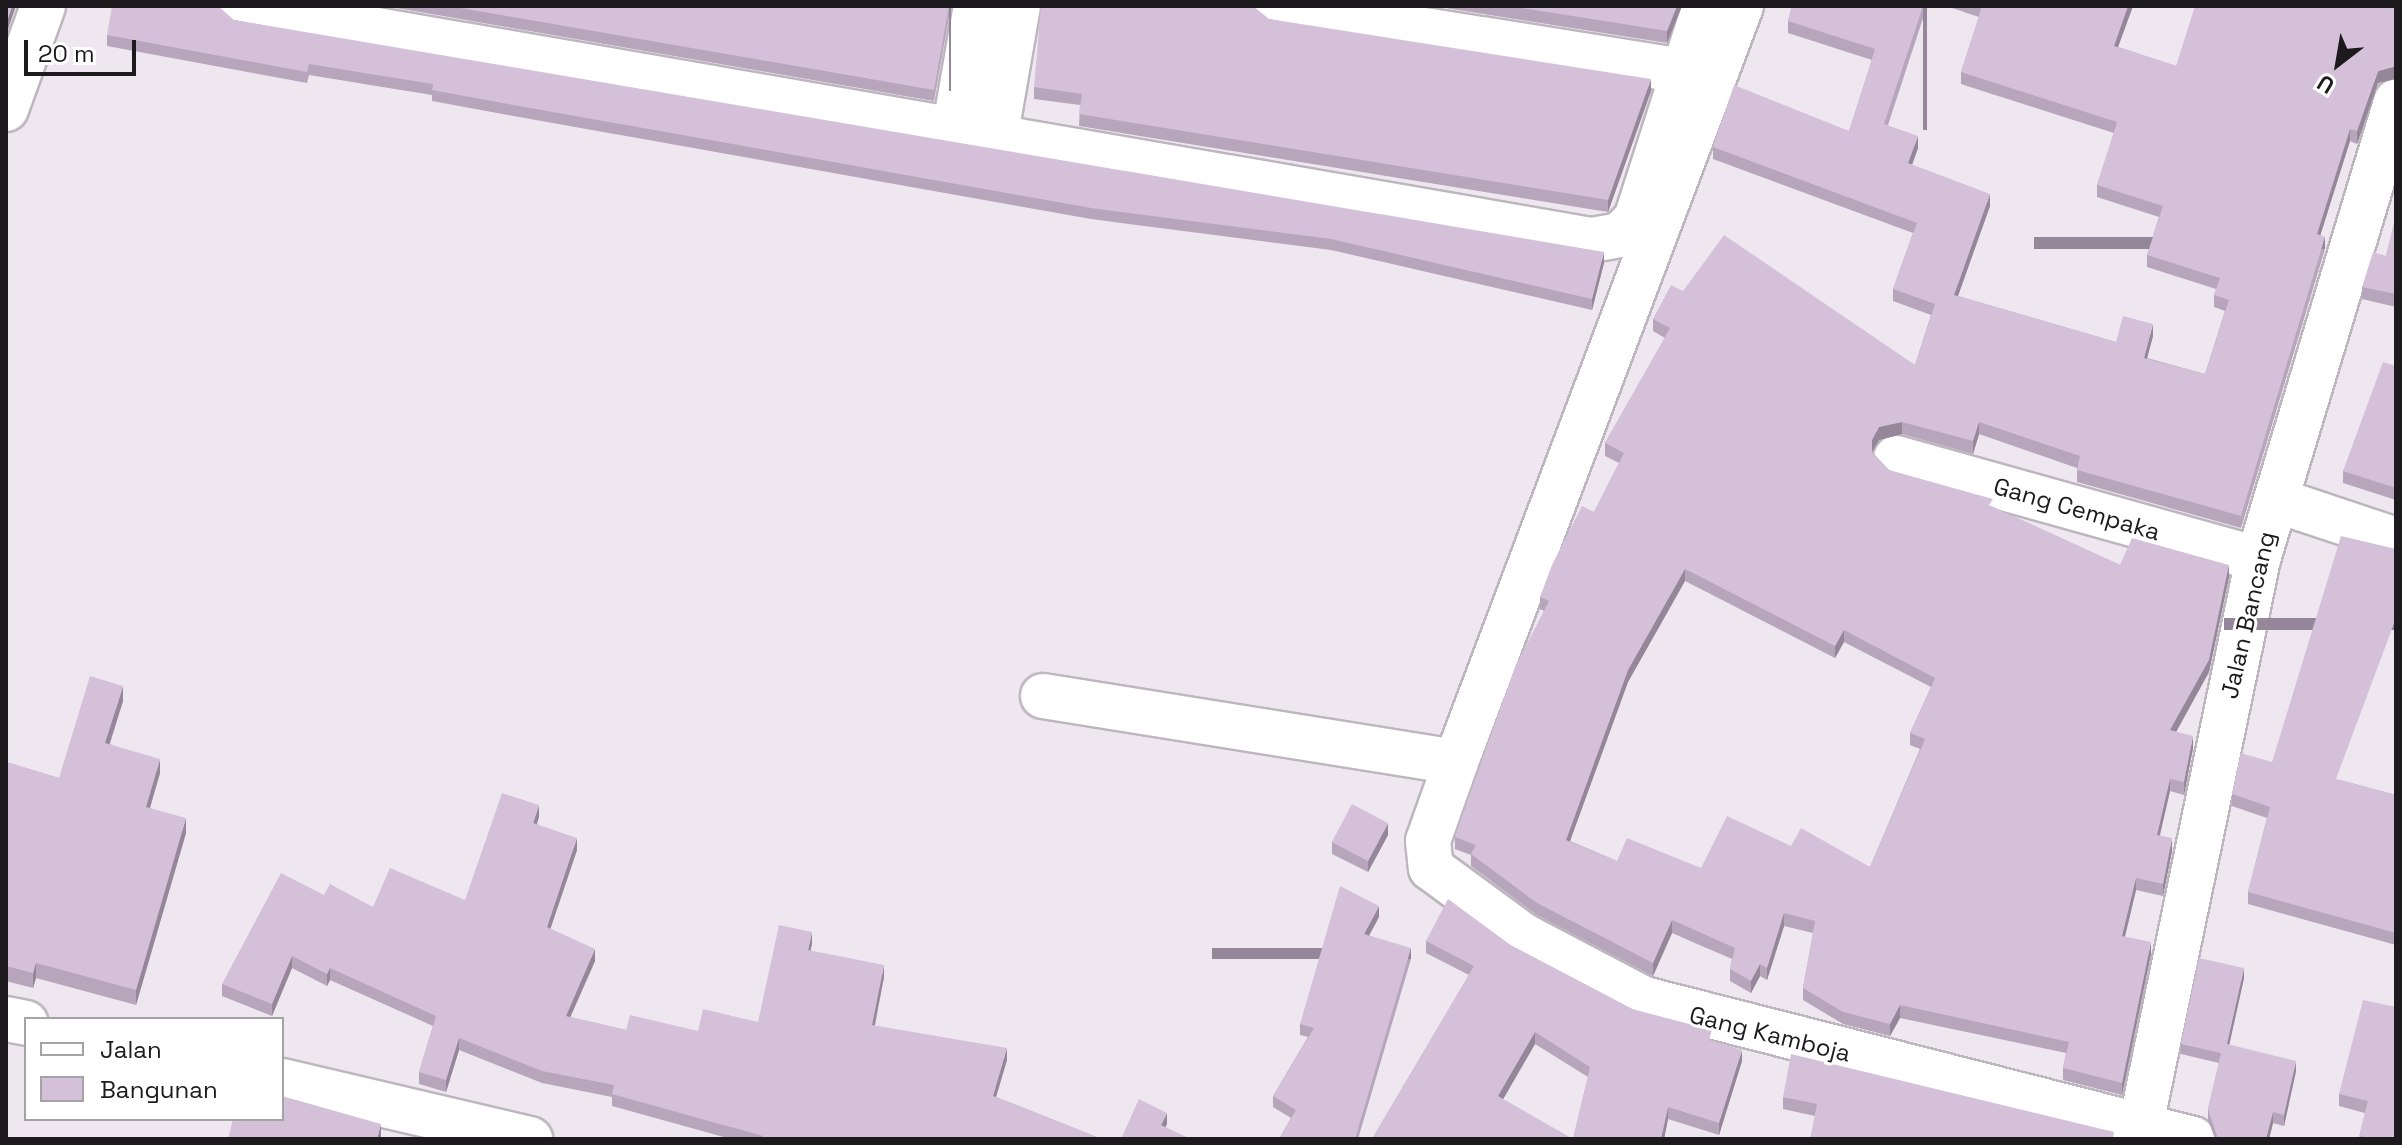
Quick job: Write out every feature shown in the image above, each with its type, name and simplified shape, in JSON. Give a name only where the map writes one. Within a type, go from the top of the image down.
[{"type":"street","points":[[6,109],[43,6]]},
{"type":"street","points":[[238,6],[976,129],[1608,240],[1636,219],[1701,73],[1741,6]]},
{"type":"street","points":[[976,6],[976,129]]},
{"type":"street","points":[[976,129],[1018,6]]},
{"type":"street","points":[[1273,6],[1701,73]]},
{"type":"street","points":[[1043,696],[1456,762],[1701,73],[1705,6]]},
{"type":"street","name":"Jalan Bancang","points":[[2139,1133],[2258,559],[2396,101]]},
{"type":"street","name":"Gang Cempaka","points":[[1896,458],[2258,559]]},
{"type":"street","points":[[2276,500],[2396,540]]},
{"type":"street","name":"Gang Kamboja","points":[[1456,762],[1428,841],[1431,868],[1524,936],[1644,999],[2139,1133],[2193,1139]]},
{"type":"street","points":[[284,1081],[530,1139]]},
{"type":"building","points":[[6,6],[12,6],[6,24]]},
{"type":"building","points":[[112,6],[218,6],[234,20],[1604,252],[1592,299],[1331,239],[1091,208],[432,90],[433,84],[309,64],[307,72],[107,35]]},
{"type":"building","points":[[449,6],[949,6],[934,90]]},
{"type":"building","points":[[1041,6],[1253,6],[1269,19],[1651,79],[1608,200],[1079,114],[1082,94],[1034,87]]},
{"type":"building","points":[[1509,6],[1677,6],[1667,31]]},
{"type":"building","points":[[1792,6],[1923,6],[1884,124],[1918,136],[1908,163],[1990,194],[1954,295],[2116,342],[2123,316],[2153,324],[2144,358],[2205,374],[2229,300],[2214,295],[2220,278],[2147,255],[2163,206],[2097,185],[2117,122],[1961,72],[1982,6],[2128,6],[2114,46],[2176,66],[2195,6],[2396,6],[2396,66],[2378,71],[2357,131],[2350,129],[2317,234],[2325,237],[2241,516],[2077,470],[2080,456],[1979,422],[1973,441],[1902,422],[1879,427],[1872,440],[1872,453],[1889,470],[1993,499],[1989,505],[2120,565],[2132,538],[2229,565],[2209,660],[2170,730],[2193,736],[2184,782],[2170,779],[2157,835],[2172,838],[2163,884],[2136,878],[2122,936],[2151,942],[2122,1083],[2063,1068],[2069,1042],[1900,1005],[1890,1024],[1843,1012],[1803,988],[1815,921],[1784,913],[1767,968],[1760,964],[1751,981],[1730,969],[1735,948],[1672,920],[1653,963],[1537,903],[1471,854],[1476,845],[1455,837],[1515,667],[1549,601],[1540,597],[1552,565],[1582,506],[1594,512],[1624,453],[1605,443],[1670,328],[1653,319],[1671,285],[1683,291],[1724,235],[1915,365],[1935,304],[1893,289],[1917,223],[1713,147],[1734,85],[1849,131],[1875,49],[1788,21]],"holes":[[[1685,569],[1835,646],[1844,630],[1935,678],[1910,733],[1925,739],[1870,867],[1801,828],[1791,846],[1727,816],[1701,868],[1627,838],[1617,861],[1566,840],[1628,670]]]},
{"type":"building","points":[[2396,216],[2396,294],[2362,287],[2373,252],[2386,256]]},
{"type":"building","points":[[2383,362],[2396,366],[2396,488],[2343,471]]},
{"type":"building","points":[[2341,536],[2396,549],[2396,618],[2336,779],[2396,795],[2396,933],[2248,892],[2270,807],[2232,794],[2241,753],[2272,762]]},
{"type":"building","points":[[90,676],[123,686],[105,743],[160,759],[146,807],[186,818],[136,990],[36,963],[33,973],[6,966],[6,762],[59,778]]},
{"type":"building","points":[[502,793],[539,805],[533,823],[577,838],[547,927],[595,949],[566,1016],[626,1030],[630,1015],[698,1031],[703,1009],[758,1022],[779,925],[812,932],[808,950],[884,965],[872,1025],[1007,1048],[993,1096],[1102,1139],[762,1139],[763,1136],[612,1094],[614,1085],[542,1071],[459,1038],[446,1080],[419,1072],[436,1016],[330,968],[327,974],[292,956],[272,1004],[222,984],[281,873],[324,895],[330,884],[373,907],[390,868],[465,900]]},
{"type":"building","points":[[1352,804],[1388,823],[1368,861],[1332,842]]},
{"type":"building","points":[[1340,886],[1379,906],[1364,934],[1411,948],[1355,1139],[1279,1139],[1296,1110],[1273,1096],[1314,1028],[1300,1024]]},
{"type":"building","points":[[1448,899],[1512,946],[1632,1009],[1712,1030],[1709,1040],[1742,1050],[1719,1123],[1668,1107],[1661,1139],[1573,1139],[1372,1139],[1474,966],[1426,941]],"holes":[[[1535,1032],[1590,1067],[1573,1139],[1498,1096]]]},
{"type":"building","points":[[2199,958],[2244,968],[2227,1044],[2296,1061],[2284,1115],[2273,1112],[2266,1139],[2215,1139],[2217,1136],[2208,1109],[2221,1053],[2181,1044]]},
{"type":"building","points":[[2363,1000],[2396,1007],[2396,1139],[2359,1136],[2368,1101],[2339,1094]]},
{"type":"building","points":[[1791,1054],[2114,1132],[2113,1139],[1810,1139],[1817,1104],[1783,1097]]},
{"type":"building","points":[[284,1097],[381,1124],[377,1139],[228,1139],[232,1121],[284,1121]]},
{"type":"building","points":[[1139,1099],[1167,1113],[1161,1125],[1191,1139],[1121,1139]]}]
